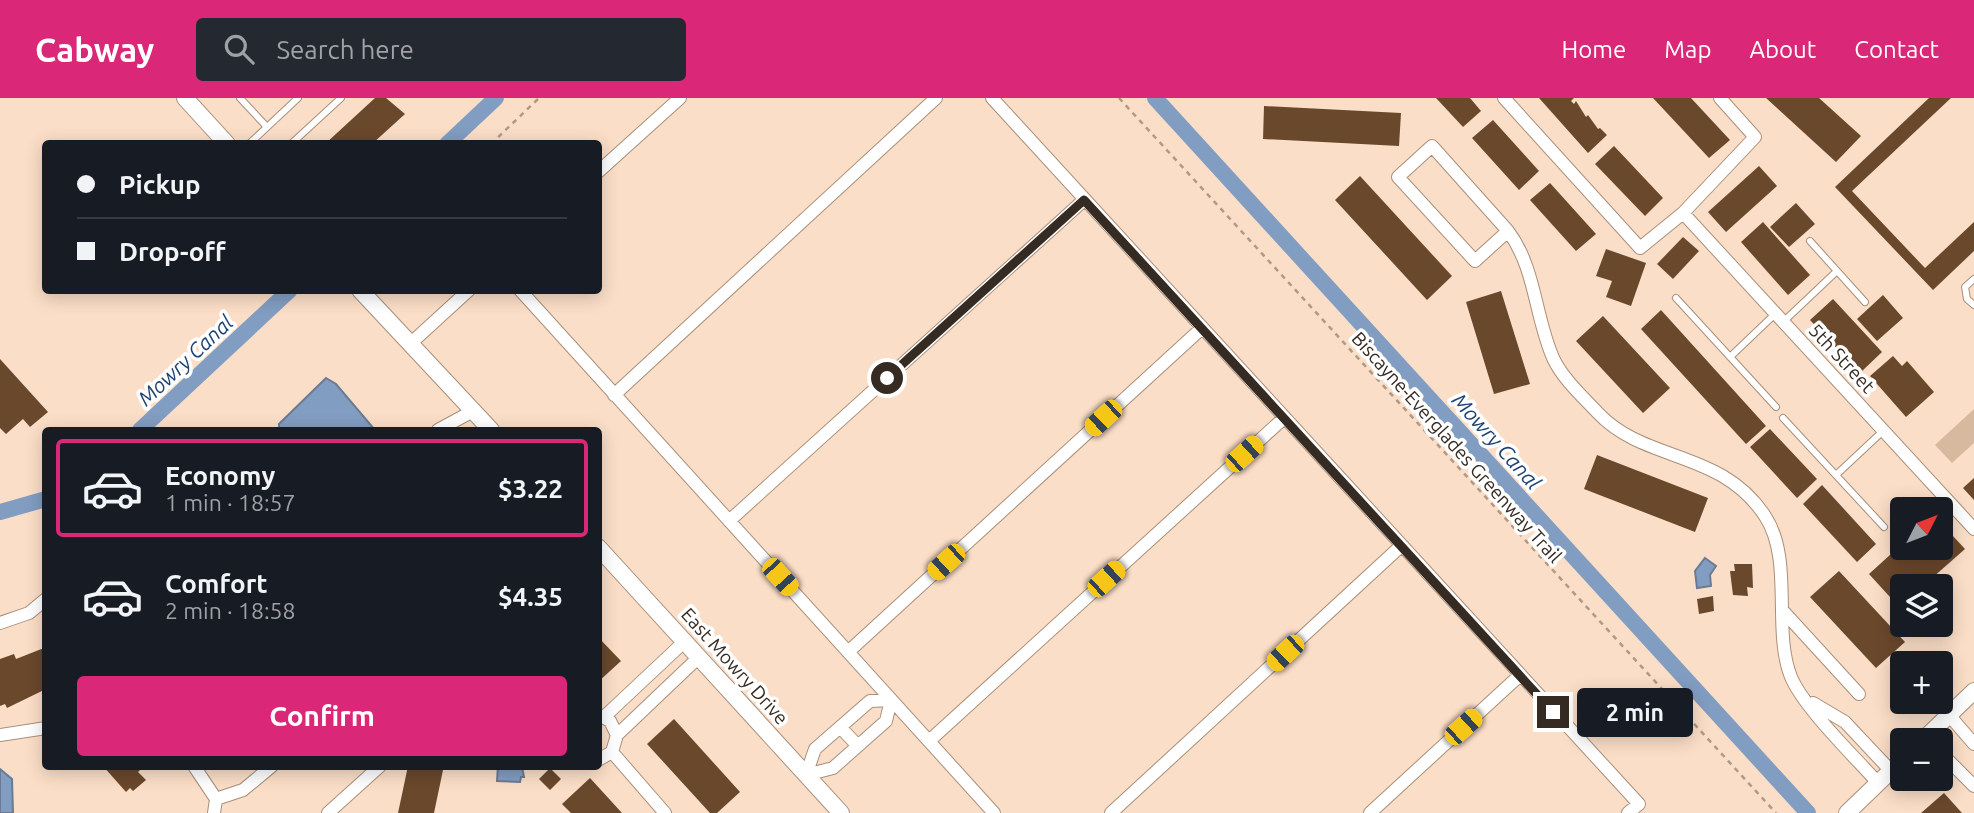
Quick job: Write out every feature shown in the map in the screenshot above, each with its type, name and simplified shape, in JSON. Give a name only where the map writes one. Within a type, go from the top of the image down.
[{"type":"street","points":[[185,98],[223,140]]},
{"type":"street","points":[[602,168],[680,98]]},
{"type":"street","points":[[614,395],[936,98]]},
{"type":"street","points":[[992,98],[1519,676],[1643,808],[1629,813]]},
{"type":"street","points":[[1504,98],[1640,248],[1682,213],[1755,138],[1720,98]]},
{"type":"street","points":[[1508,231],[1475,261],[1398,177],[1432,146],[1508,231],[1525,262],[1555,362],[1600,415],[1625,434],[1730,478],[1766,517],[1775,536],[1790,675],[1878,783]]},
{"type":"street","points":[[729,521],[1084,200]]},
{"type":"street","name":"5th Street","points":[[1682,213],[1974,529]]},
{"type":"street","points":[[364,294],[488,427]]},
{"type":"street","points":[[410,344],[465,294]]},
{"type":"street","points":[[524,294],[994,813]]},
{"type":"street","points":[[848,652],[1202,328]]},
{"type":"street","points":[[444,427],[473,411]]},
{"type":"street","points":[[464,427],[473,411]]},
{"type":"street","points":[[929,741],[1284,418]]},
{"type":"street","points":[[1111,813],[1401,547]]},
{"type":"street","name":"East Mowry Drive","points":[[602,551],[841,813]]},
{"type":"street","points":[[0,623],[29,613],[42,602]]},
{"type":"street","points":[[1784,612],[1859,694]]},
{"type":"street","points":[[602,715],[685,641]]},
{"type":"street","points":[[602,758],[612,752],[617,735],[699,657]]},
{"type":"street","points":[[1370,813],[1519,676]]},
{"type":"street","points":[[1937,728],[1974,691]]},
{"type":"street","points":[[1807,699],[1845,722],[1890,759]]},
{"type":"street","points":[[806,775],[815,749],[870,701],[891,700]]},
{"type":"street","points":[[806,775],[833,768],[858,746],[886,721],[891,700]]},
{"type":"street","points":[[1949,715],[1974,744]]},
{"type":"street","points":[[602,717],[610,721],[617,735]]},
{"type":"street","points":[[840,727],[858,746]]},
{"type":"street","points":[[0,735],[42,729]]},
{"type":"street","points":[[612,752],[665,813]]},
{"type":"street","points":[[1953,765],[1974,786]]},
{"type":"street","points":[[197,770],[216,799],[214,813]]},
{"type":"street","points":[[216,799],[243,790],[267,770]]},
{"type":"street","points":[[328,813],[376,770]]},
{"type":"street","points":[[1847,813],[1890,772]]},
{"type":"lane","points":[[240,98],[267,127]]},
{"type":"lane","points":[[253,140],[298,98]]},
{"type":"lane","points":[[295,140],[341,98]]},
{"type":"lane","points":[[1810,241],[1865,302]]},
{"type":"lane","points":[[1730,357],[1838,271]]},
{"type":"lane","points":[[1974,279],[1965,287],[1967,299],[1974,304]]},
{"type":"lane","points":[[1676,298],[1776,407]]},
{"type":"lane","points":[[1783,418],[1884,527]]},
{"type":"lane","points":[[1836,475],[1883,430]]},
{"type":"path","points":[[495,140],[540,98]]},
{"type":"path","name":"Biscayne-Everglades Greenway Trail","points":[[1119,98],[1776,813]]},
{"type":"shaded area","points":[[1974,409],[1974,443],[1952,463],[1935,445]]},
{"type":"water","points":[[326,378],[336,384],[372,427],[279,427]]},
{"type":"water","points":[[1705,558],[1716,566],[1710,575],[1711,586],[1697,588],[1695,571]]},
{"type":"water","points":[[0,769],[12,779],[13,813],[0,813]]},
{"type":"water","points":[[498,770],[523,770],[524,777],[521,777],[520,782],[497,781]]},
{"type":"building","points":[[375,98],[386,98],[405,114],[376,140],[329,140]]},
{"type":"building","points":[[1436,98],[1470,98],[1481,111],[1463,127]]},
{"type":"building","points":[[1539,98],[1574,98],[1571,101],[1574,104],[1576,101],[1586,117],[1588,115],[1598,129],[1607,135],[1588,153]]},
{"type":"building","points":[[1653,98],[1691,98],[1730,140],[1709,158]]},
{"type":"building","points":[[1766,98],[1819,98],[1861,136],[1836,162]]},
{"type":"building","points":[[1929,98],[1951,98],[1852,191],[1925,268],[1974,222],[1974,251],[1933,290],[1835,187]]},
{"type":"building","points":[[1264,106],[1401,113],[1399,146],[1263,139]]},
{"type":"building","points":[[1493,120],[1539,171],[1519,190],[1472,138]]},
{"type":"building","points":[[1614,146],[1663,198],[1645,216],[1595,164]]},
{"type":"building","points":[[1759,166],[1777,186],[1726,232],[1708,212]]},
{"type":"building","points":[[1360,176],[1452,276],[1427,300],[1335,200]]},
{"type":"building","points":[[1550,183],[1596,234],[1576,251],[1530,200]]},
{"type":"building","points":[[1796,203],[1815,224],[1789,247],[1770,227]]},
{"type":"building","points":[[1763,222],[1810,275],[1788,295],[1741,242]]},
{"type":"building","points":[[1683,237],[1699,251],[1673,279],[1657,264]]},
{"type":"building","points":[[1606,249],[1646,263],[1631,306],[1606,297],[1612,281],[1596,276]]},
{"type":"building","points":[[1501,291],[1530,384],[1494,394],[1466,302]]},
{"type":"building","points":[[1883,295],[1903,318],[1877,341],[1857,319]]},
{"type":"building","points":[[1833,299],[1882,352],[1860,373],[1810,320]]},
{"type":"building","points":[[1661,310],[1766,426],[1746,444],[1641,329]]},
{"type":"building","points":[[1603,316],[1670,388],[1643,413],[1576,341]]},
{"type":"building","points":[[1893,356],[1902,366],[1907,361],[1934,392],[1906,417],[1870,376]]},
{"type":"building","points":[[0,359],[48,412],[30,427],[23,419],[6,434],[0,428]]},
{"type":"building","points":[[1770,429],[1817,479],[1797,498],[1750,447]]},
{"type":"building","points":[[1597,455],[1708,498],[1695,532],[1584,489]]},
{"type":"building","points":[[1974,478],[1974,500],[1963,488]]},
{"type":"building","points":[[1822,485],[1876,544],[1857,562],[1803,504]]},
{"type":"building","points":[[1953,536],[1965,549],[1953,560]]},
{"type":"building","points":[[1890,555],[1890,560],[1953,560],[1937,574],[1890,574],[1890,597],[1869,574]]},
{"type":"building","points":[[1734,564],[1752,564],[1753,588],[1747,587],[1748,596],[1733,595],[1730,571],[1735,571]]},
{"type":"building","points":[[1839,571],[1890,626],[1890,637],[1900,637],[1905,642],[1895,651],[1890,651],[1890,655],[1876,668],[1810,597]]},
{"type":"building","points":[[1713,596],[1714,611],[1699,614],[1697,599]]},
{"type":"building","points":[[602,641],[621,661],[602,678]]},
{"type":"building","points":[[42,649],[42,691],[7,708],[5,704],[0,706],[0,659],[14,654],[16,659]]},
{"type":"building","points":[[674,719],[740,792],[717,813],[710,813],[647,744]]},
{"type":"building","points":[[107,770],[140,770],[138,772],[146,780],[133,791],[130,788],[126,792]]},
{"type":"building","points":[[407,770],[443,770],[434,813],[398,813]]},
{"type":"building","points":[[548,770],[552,770],[561,779],[550,790],[539,779]]},
{"type":"building","points":[[590,778],[622,813],[571,813],[562,804]]},
{"type":"building","points":[[1944,793],[1962,813],[1921,813]]},
{"type":"waterway","name":"Mowry Canal","points":[[451,140],[496,98]]},
{"type":"waterway","name":"Mowry Canal","points":[[1155,98],[1808,813]]},
{"type":"waterway","name":"Mowry Canal","points":[[143,427],[286,294]]},
{"type":"waterway","name":"Mowry Canal","points":[[0,512],[42,500]]},
{"type":"route","points":[[887,378],[1084,200],[1553,712]]}]
